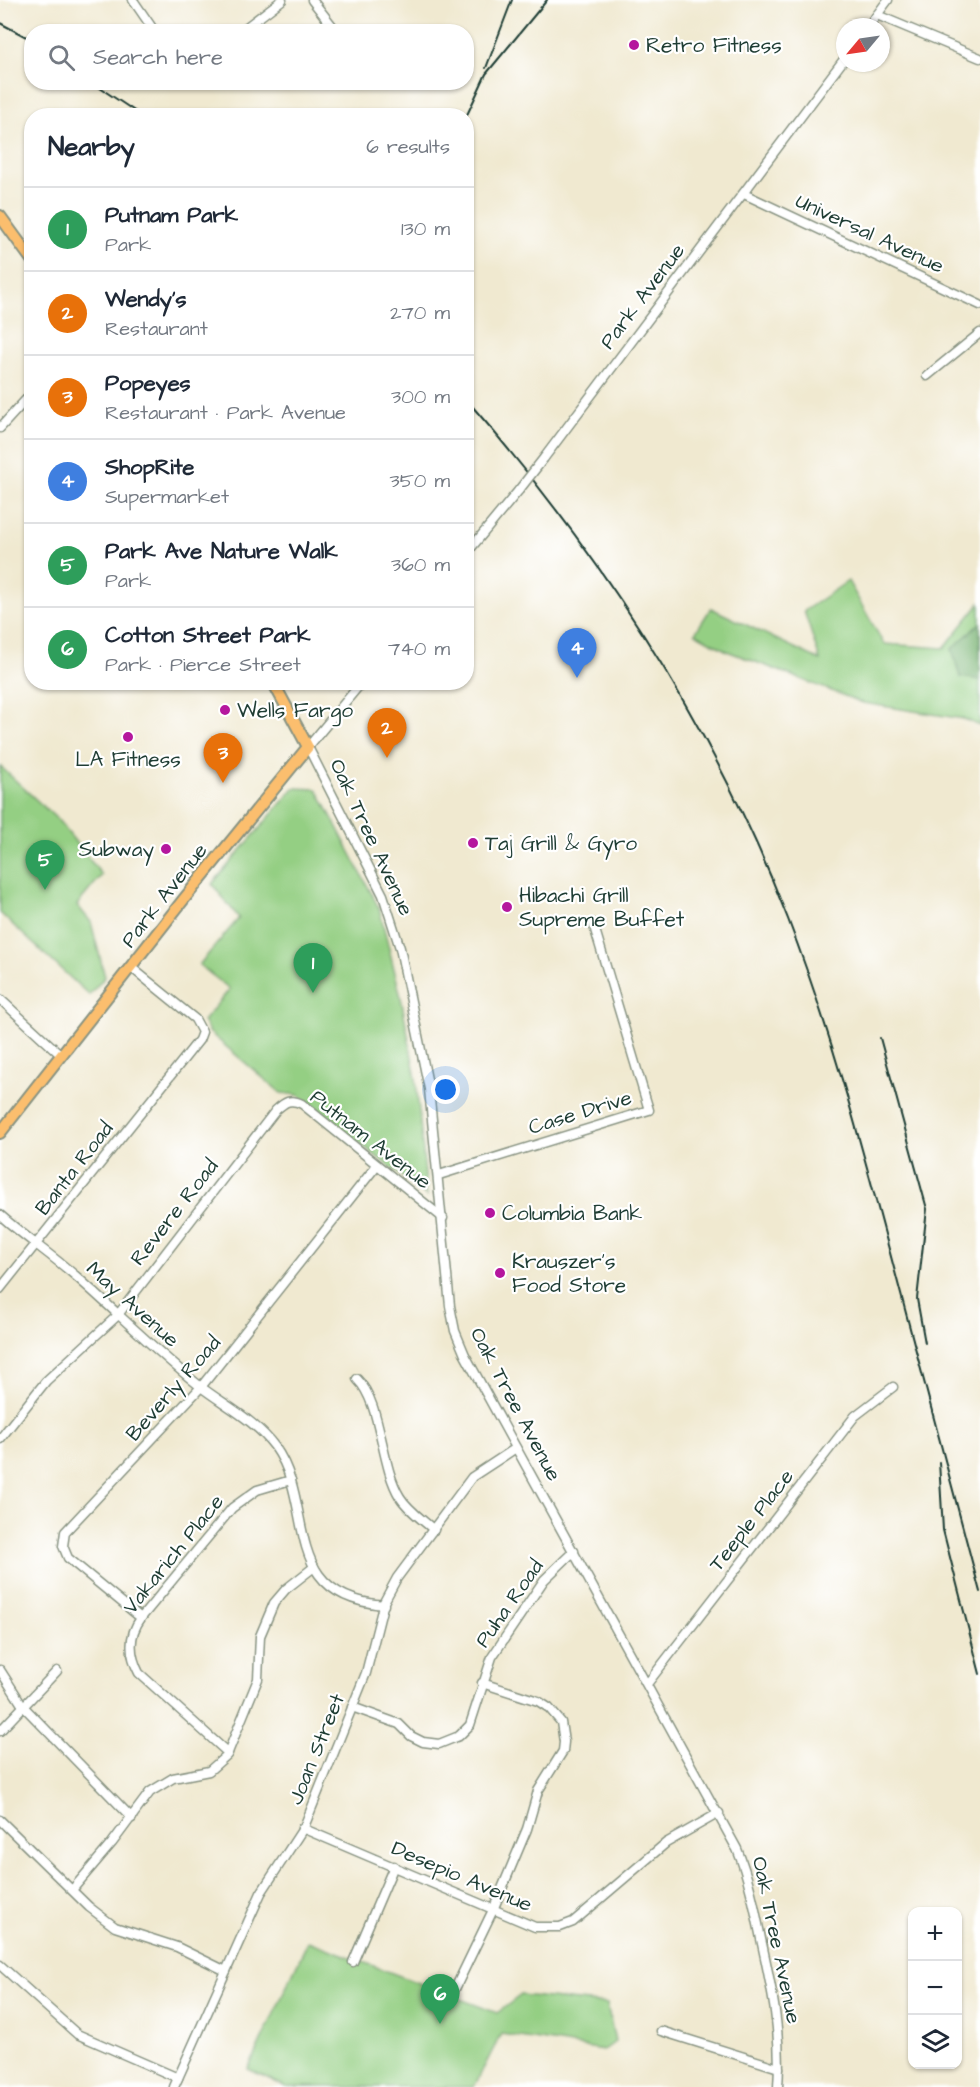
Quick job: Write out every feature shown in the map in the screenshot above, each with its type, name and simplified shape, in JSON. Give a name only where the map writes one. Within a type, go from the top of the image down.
[{"type":"main road","points":[[0,216],[24,249]]},
{"type":"main road","name":"Oak Tree Avenue","points":[[277,690],[308,747]]},
{"type":"main road","name":"Park Avenue","points":[[0,1133],[132,968],[183,899],[308,747]]},
{"type":"street","points":[[133,0],[150,24]]},
{"type":"street","points":[[250,24],[282,0]]},
{"type":"street","points":[[312,0],[331,24]]},
{"type":"street","points":[[875,18],[888,0]]},
{"type":"street","points":[[877,15],[980,58]]},
{"type":"street","name":"Park Avenue","points":[[474,544],[544,458],[836,70]]},
{"type":"street","name":"Universal Avenue","points":[[744,194],[980,305]]},
{"type":"street","points":[[927,376],[980,333]]},
{"type":"street","points":[[0,428],[24,402]]},
{"type":"street","name":"Park Avenue","points":[[308,747],[355,690]]},
{"type":"street","name":"Oak Tree Avenue","points":[[308,747],[375,878],[392,920],[425,1066],[439,1176],[450,1306],[455,1331],[465,1355],[737,1849],[750,1887],[777,2019],[778,2087]]},
{"type":"street","name":"Case Drive","points":[[439,1176],[649,1110],[593,923]]},
{"type":"street","name":"Banta Road","points":[[0,1289],[199,1040],[202,1032],[195,1019],[132,968]]},
{"type":"street","points":[[0,999],[62,1055]]},
{"type":"street","name":"Putnam Avenue","points":[[276,1110],[290,1101],[302,1104],[443,1218]]},
{"type":"street","name":"Revere Road","points":[[0,1439],[46,1381],[117,1316],[276,1110]]},
{"type":"street","name":"Beverly Road","points":[[141,1618],[68,1558],[63,1546],[64,1532],[201,1387],[378,1165]]},
{"type":"street","name":"May Avenue","points":[[0,1215],[79,1279],[117,1316],[201,1387],[267,1437],[281,1456],[291,1480],[303,1544],[314,1567],[326,1581],[349,1596],[384,1605]]},
{"type":"street","points":[[357,1379],[368,1394],[392,1479],[400,1498],[434,1530]]},
{"type":"street","name":"Teeple Place","points":[[647,1683],[855,1416],[893,1388]]},
{"type":"street","name":"Joan Street","points":[[174,2087],[261,1893],[302,1828],[366,1673],[384,1605],[397,1578],[472,1477],[516,1448]]},
{"type":"street","name":"Vakarich Place","points":[[228,1753],[139,1673],[131,1646],[135,1628],[232,1508],[257,1490],[291,1480]]},
{"type":"street","name":"Puha Road","points":[[352,1707],[399,1724],[411,1736],[423,1742],[439,1744],[459,1737],[470,1725],[492,1657],[551,1571],[574,1551]]},
{"type":"street","points":[[72,1890],[158,1785],[172,1778],[209,1771],[228,1753],[258,1679],[263,1626],[280,1594],[314,1567]]},
{"type":"street","points":[[0,1670],[24,1706],[132,1818]]},
{"type":"street","points":[[0,1731],[57,1671]]},
{"type":"street","points":[[451,1997],[493,1910],[527,1829],[538,1791],[563,1751],[564,1742],[561,1722],[549,1708],[538,1701],[482,1683]]},
{"type":"street","name":"Desepio Avenue","points":[[302,1828],[536,1928],[560,1928],[573,1922],[666,1844],[719,1813]]},
{"type":"street","points":[[0,1820],[72,1890],[115,1927],[177,1947],[226,1971]]},
{"type":"street","points":[[352,1962],[394,1866]]},
{"type":"street","points":[[0,1965],[77,2034],[178,2078]]},
{"type":"street","points":[[662,2031],[779,2068]]},
{"type":"green space","points":[[848,581],[884,644],[944,648],[980,603],[980,726],[964,719],[863,703],[727,651],[695,633],[711,608],[820,660],[804,611]]},
{"type":"green space","points":[[980,623],[980,680],[960,677],[952,649]]},
{"type":"green space","points":[[0,766],[58,820],[102,875],[77,905],[91,922],[105,977],[89,995],[0,913]]},
{"type":"green space","points":[[294,788],[317,789],[379,908],[401,997],[416,1079],[427,1196],[298,1095],[281,1093],[209,1032],[203,1021],[230,989],[199,965],[239,918],[212,884]]},
{"type":"green space","points":[[308,1941],[497,2013],[521,1995],[607,2004],[615,2042],[604,2050],[501,2034],[474,2087],[286,2087],[248,2069]]},
{"type":"railway","points":[[486,68],[512,0]]},
{"type":"railway","points":[[470,108],[486,74],[547,0]]},
{"type":"railway","points":[[0,23],[24,36]]},
{"type":"railway","points":[[103,90],[130,108]]},
{"type":"railway","points":[[474,409],[562,518],[650,645],[725,778],[758,848],[803,960],[844,1084],[980,1592]]},
{"type":"railway","points":[[880,1038],[927,1209],[917,1299],[925,1343]]},
{"type":"railway","points":[[939,1462],[943,1530],[980,1674]]},
{"type":"place","name":"Retro Fitness","points":[[634,45]]},
{"type":"place","name":"ShopRite","points":[[577,678]]},
{"type":"place","name":"Wells Fargo","points":[[225,710]]},
{"type":"place","name":"LA Fitness","points":[[128,737]]},
{"type":"place","name":"Wendy's","points":[[387,758]]},
{"type":"place","name":"Popeyes","points":[[223,783]]},
{"type":"place","name":"Taj Grill & Gyro","points":[[473,843]]},
{"type":"place","name":"Subway","points":[[166,849]]},
{"type":"place","name":"Park Ave Nature Walk","points":[[45,890]]},
{"type":"place","name":"Hibachi Grill Supreme Buffet","points":[[507,907]]},
{"type":"place","name":"Putnam Park","points":[[313,993]]},
{"type":"place","name":"Columbia Bank","points":[[490,1213]]},
{"type":"place","name":"Krauszer's Food Store","points":[[500,1273]]},
{"type":"place","name":"Cotton Street Park","points":[[440,2024]]}]
